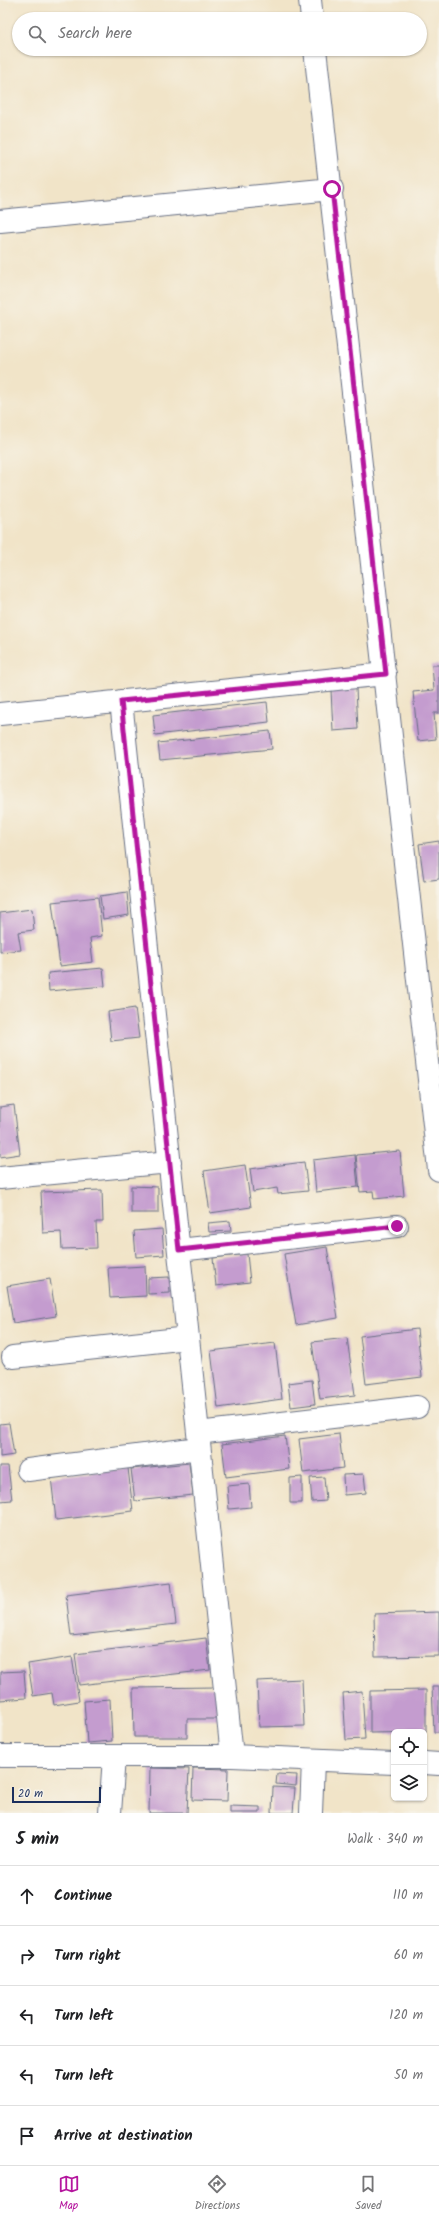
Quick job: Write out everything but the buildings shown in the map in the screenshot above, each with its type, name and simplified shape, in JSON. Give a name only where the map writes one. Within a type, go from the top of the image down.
[{"type":"street","points":[[310,0],[311,12]]},
{"type":"street","points":[[317,56],[386,674],[439,1170]]},
{"type":"street","points":[[0,221],[332,189]]},
{"type":"street","points":[[0,714],[386,674]]},
{"type":"street","points":[[121,701],[232,1756]]},
{"type":"street","points":[[0,1178],[170,1162]]},
{"type":"street","points":[[179,1250],[397,1226]]},
{"type":"street","points":[[12,1357],[188,1338]]},
{"type":"street","points":[[28,1470],[199,1440],[417,1407]]},
{"type":"street","points":[[0,1756],[232,1756],[313,1761],[391,1763]]},
{"type":"street","points":[[110,1813],[114,1757]]},
{"type":"street","points":[[311,1813],[313,1761]]},
{"type":"street","points":[[427,1763],[439,1764]]},
{"type":"route","points":[[332,189],[386,674],[121,701],[179,1250],[397,1226]]}]
